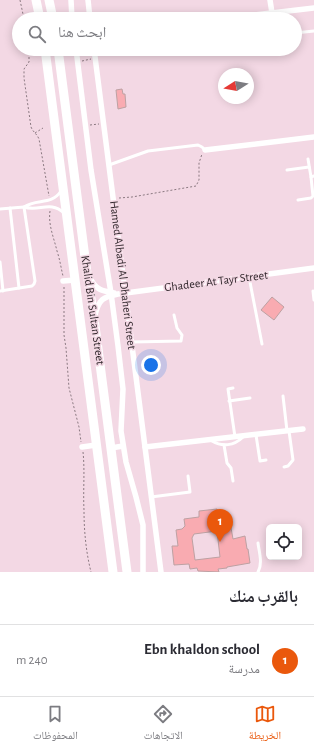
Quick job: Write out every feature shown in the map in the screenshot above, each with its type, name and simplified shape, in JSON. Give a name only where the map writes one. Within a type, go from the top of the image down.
[{"type":"main road","points":[[36,0],[39,12]]},
{"type":"main road","points":[[49,0],[52,12]]},
{"type":"main road","name":"Khalid Bin Sultan Street","points":[[46,56],[113,572]]},
{"type":"main road","name":"Khalid Bin Sultan Street","points":[[59,56],[127,572]]},
{"type":"street","points":[[71,0],[72,12]]},
{"type":"street","points":[[88,0],[89,12]]},
{"type":"street","points":[[270,0],[272,12]]},
{"type":"street","points":[[280,12],[314,8]]},
{"type":"street","points":[[77,56],[91,170],[114,294],[123,390],[121,431],[126,462],[143,525],[143,572]]},
{"type":"street","name":"Hamed Albadi Al Dhaheri Street","points":[[95,56],[161,572]]},
{"type":"street","points":[[205,150],[314,137]]},
{"type":"street","name":"Ghadeer At Tayr Street","points":[[114,294],[314,268]]},
{"type":"street","points":[[87,272],[93,284],[104,292],[114,294]]},
{"type":"street","points":[[63,281],[75,280]]},
{"type":"street","points":[[94,318],[99,303],[102,299],[114,294]]},
{"type":"street","points":[[145,447],[303,429]]},
{"type":"street","points":[[82,447],[96,445]]},
{"type":"street","points":[[111,448],[123,446]]},
{"type":"lane","points":[[302,32],[314,30]]},
{"type":"lane","points":[[109,165],[151,150],[198,145],[205,150]]},
{"type":"lane","points":[[298,200],[311,198],[313,196],[312,176],[308,159]]},
{"type":"lane","points":[[287,170],[309,167]]},
{"type":"lane","points":[[24,207],[28,204],[49,201],[57,196],[62,188]]},
{"type":"lane","points":[[0,209],[24,207],[30,209],[51,206],[58,208],[66,215]]},
{"type":"lane","points":[[0,262],[2,291],[32,286],[34,284],[35,281],[24,207]]},
{"type":"lane","points":[[10,208],[19,288]]},
{"type":"lane","points":[[249,277],[262,344]]},
{"type":"lane","points":[[313,291],[314,300]]},
{"type":"lane","points":[[132,342],[181,341],[182,335],[177,328],[174,315]]},
{"type":"lane","points":[[233,388],[228,388],[235,437]]},
{"type":"lane","points":[[283,396],[293,460],[288,466],[284,467]]},
{"type":"lane","points":[[229,401],[250,398]]},
{"type":"lane","points":[[231,412],[236,412]]},
{"type":"lane","points":[[256,435],[260,461],[266,460]]},
{"type":"lane","points":[[210,440],[224,445],[235,443],[244,436]]},
{"type":"lane","points":[[224,445],[227,463],[231,468],[233,481]]},
{"type":"lane","points":[[151,496],[190,492],[188,476]]},
{"type":"lane","points":[[258,542],[261,563],[258,572]]},
{"type":"path","points":[[20,0],[23,12]]},
{"type":"path","points":[[29,56],[29,62],[24,69],[24,78],[31,127],[32,131],[39,139],[49,201]]},
{"type":"path","points":[[78,61],[95,59]]},
{"type":"path","points":[[35,133],[43,128]]},
{"type":"path","points":[[113,198],[132,197],[196,186],[199,180],[201,156],[205,150]]},
{"type":"path","points":[[51,206],[49,215],[51,230],[60,260],[64,290],[64,335],[69,388],[79,428],[84,461],[84,510],[86,539],[91,572]]},
{"type":"building","points":[[122,89],[123,94],[125,94],[126,107],[118,109],[116,90]]},
{"type":"building","points":[[272,297],[284,307],[274,320],[261,310]]},
{"type":"building","points":[[217,509],[220,524],[230,522],[233,539],[245,536],[250,563],[218,569],[219,572],[198,571],[197,568],[190,569],[189,564],[174,565],[172,546],[178,546],[176,530],[182,529],[185,526],[184,519],[199,517],[199,511]],"holes":[[[217,531],[220,557],[195,560],[192,538],[194,534]]]},
{"type":"place","name":"Ebn khaldon school","points":[[220,542]]}]
